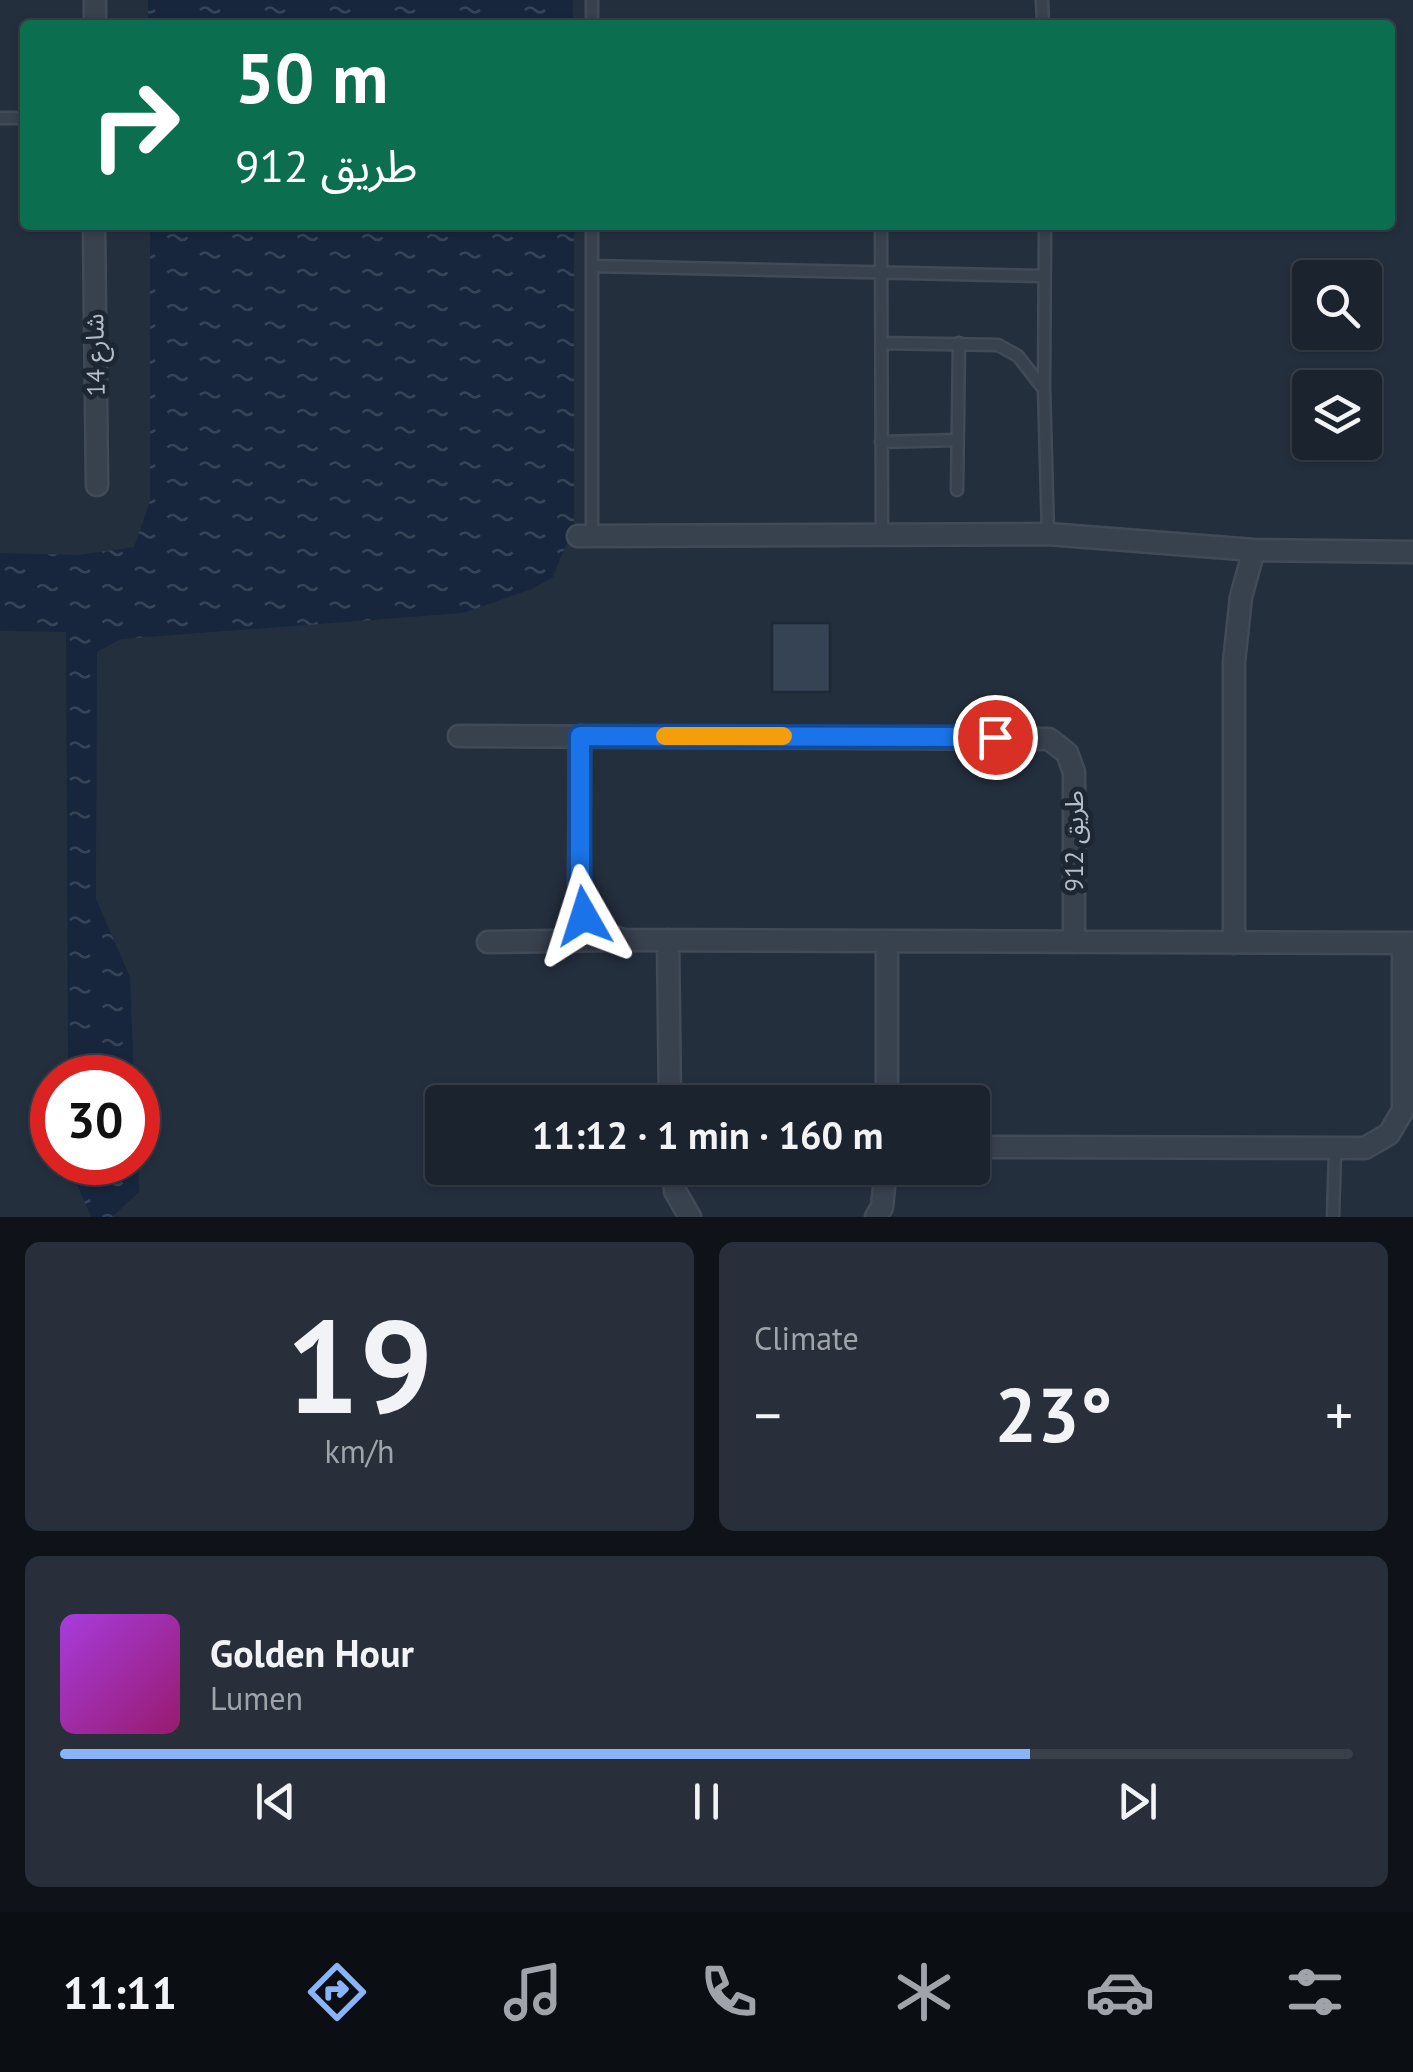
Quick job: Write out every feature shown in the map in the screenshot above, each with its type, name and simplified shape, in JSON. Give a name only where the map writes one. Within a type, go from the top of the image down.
[{"type":"street","name":"شارع 14","points":[[94,230],[96,485]]},
{"type":"street","points":[[585,536],[1048,534],[1254,550],[1413,552]]},
{"type":"street","points":[[1234,942],[1234,662],[1241,597],[1254,550]]},
{"type":"street","name":"طريق 912","points":[[459,736],[1050,739],[1067,753],[1074,772],[1074,942]]},
{"type":"street","points":[[580,736],[580,892],[584,916],[599,932],[623,940]]},
{"type":"street","points":[[668,940],[670,1085]]},
{"type":"street","points":[[886,1085],[888,941]]},
{"type":"street","points":[[488,942],[1408,944],[1403,1110],[1389,1134],[1366,1148],[990,1147]]},
{"type":"street","points":[[674,1185],[690,1217]]},
{"type":"street","points":[[876,1217],[882,1207],[884,1185]]},
{"type":"lane","points":[[585,536],[592,230]]},
{"type":"lane","points":[[881,230],[882,536]]},
{"type":"lane","points":[[1045,230],[1048,534]]},
{"type":"lane","points":[[592,266],[1043,276]]},
{"type":"lane","points":[[958,490],[959,342]]},
{"type":"lane","points":[[882,343],[998,345],[1010,349],[1044,388]]},
{"type":"lane","points":[[881,442],[956,440]]},
{"type":"lane","points":[[1333,1217],[1334,1150]]},
{"type":"water","points":[[148,0],[573,0],[573,20],[148,20]]},
{"type":"water","points":[[150,230],[574,230],[574,524],[553,577],[532,589],[463,613],[121,639],[97,652],[96,899],[130,977],[133,1055],[68,1055],[66,632],[0,631],[0,553],[78,555],[134,547],[150,501]]},
{"type":"water","points":[[77,1185],[139,1185],[139,1192],[112,1217],[91,1217]]},
{"type":"building","points":[[772,623],[830,623],[830,692],[772,692]]},
{"type":"slow traffic","points":[[665,736],[783,736]]},
{"type":"route","points":[[584,916],[580,892],[580,736],[995,737]]}]
